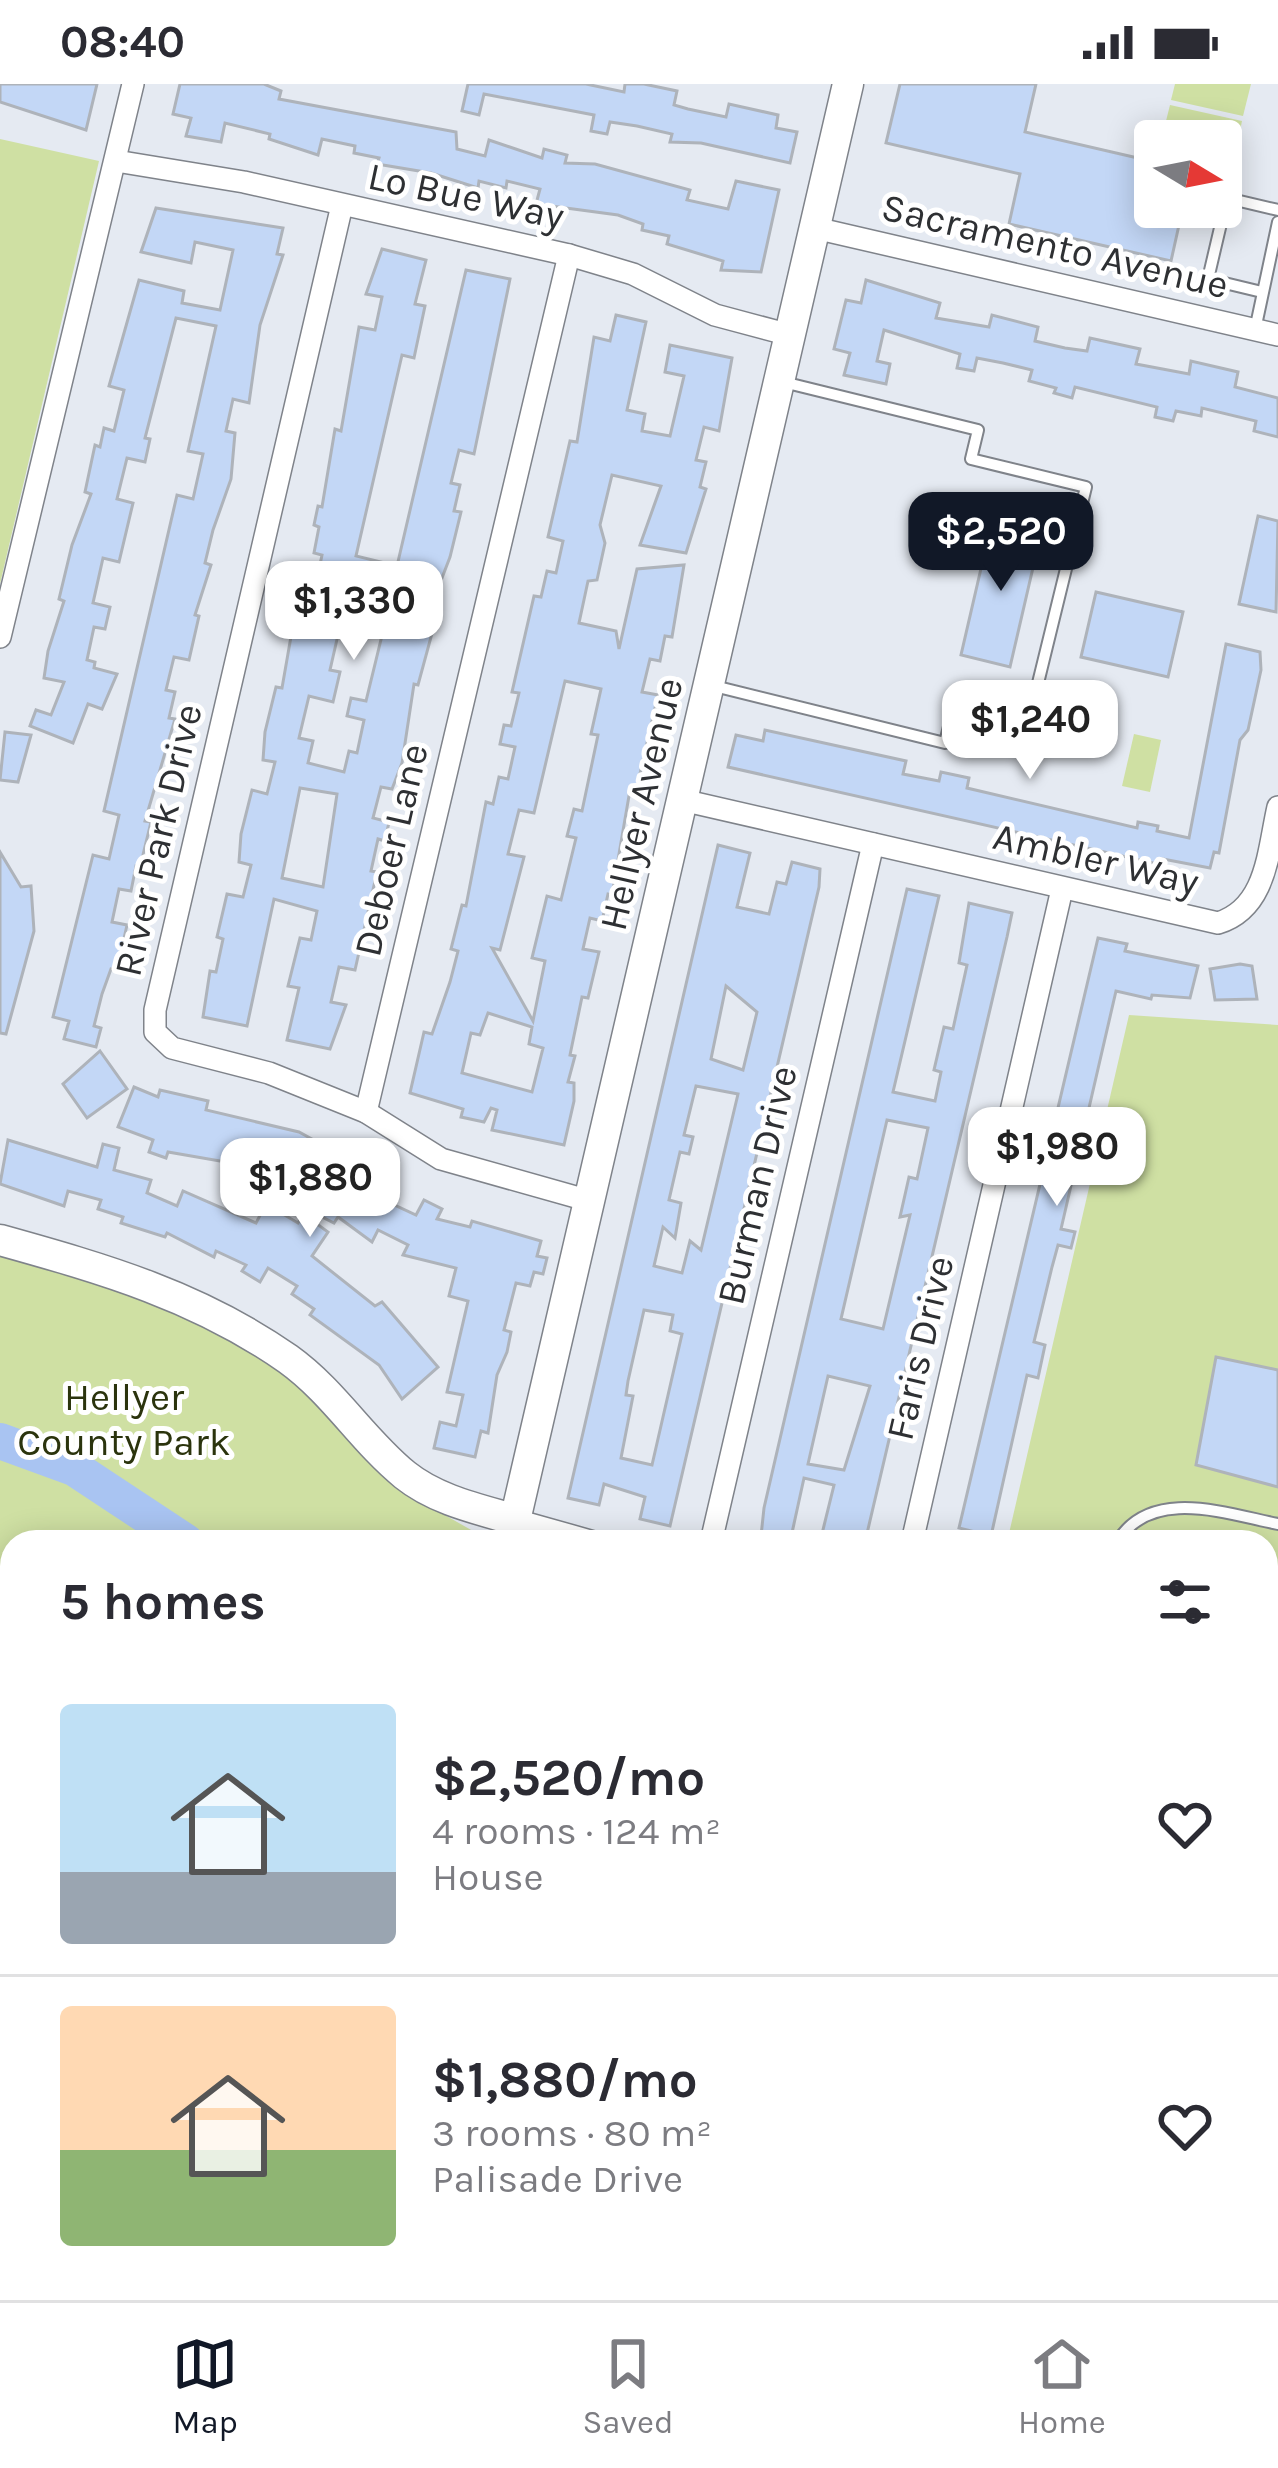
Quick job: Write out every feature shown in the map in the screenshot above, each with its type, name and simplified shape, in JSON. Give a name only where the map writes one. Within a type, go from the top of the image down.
[{"type":"street","points":[[0,637],[133,84]]},
{"type":"street","name":"Hellyer Avenue","points":[[513,1530],[848,84]]},
{"type":"street","name":"Lo Bue Way","points":[[116,161],[244,182],[569,255],[633,274],[716,315],[790,334]]},
{"type":"street","name":"River Park Drive","points":[[342,205],[155,1010],[155,1032],[172,1048],[269,1072],[366,1112],[441,1159],[590,1202]]},
{"type":"street","name":"Sacramento Avenue","points":[[815,228],[1278,335]]},
{"type":"street","name":"Deboer Lane","points":[[366,1112],[569,255]]},
{"type":"street","name":"Ambler Way","points":[[682,800],[1218,923],[1238,917],[1259,886],[1278,807]]},
{"type":"street","name":"Burman Drive","points":[[714,1530],[873,844]]},
{"type":"street","name":"Faris Drive","points":[[915,1530],[1062,890]]},
{"type":"street","points":[[0,1240],[130,1276],[233,1322],[344,1407],[408,1478],[511,1530]]},
{"type":"lane","points":[[1262,292],[1208,279],[1227,198],[1278,210]]},
{"type":"lane","points":[[1255,330],[1278,222]]},
{"type":"lane","points":[[709,685],[945,743],[954,706],[1028,724],[1086,487],[971,459],[978,430],[779,381]]},
{"type":"lane","points":[[1129,1530],[1143,1517],[1172,1507],[1278,1523]]},
{"type":"green space","points":[[1175,84],[1251,84],[1243,116],[1171,100]]},
{"type":"green space","points":[[1170,105],[1238,120],[1166,120]]},
{"type":"green space","points":[[0,139],[99,161],[0,584]]},
{"type":"green space","points":[[1134,734],[1161,740],[1150,792],[1122,786]]},
{"type":"green space","points":[[1129,1015],[1278,1025],[1278,1530],[1010,1530]]},
{"type":"green space","name":"Hellyer County Park","points":[[0,1252],[171,1304],[287,1374],[330,1412],[399,1489],[471,1530],[0,1530]]},
{"type":"building","points":[[0,84],[97,84],[86,130],[0,102]]},
{"type":"building","points":[[180,84],[264,84],[281,91],[279,99],[456,132],[457,149],[485,156],[489,140],[542,158],[544,149],[567,155],[565,163],[595,164],[690,190],[687,200],[728,209],[736,181],[779,190],[761,272],[721,270],[723,261],[667,244],[669,236],[642,230],[643,224],[618,215],[536,204],[540,189],[507,181],[506,188],[479,181],[478,188],[431,173],[377,164],[379,158],[354,153],[355,146],[322,139],[318,155],[269,139],[270,134],[225,123],[221,142],[186,136],[191,118],[173,114]]},
{"type":"building","points":[[468,84],[586,84],[624,92],[625,84],[644,84],[677,91],[674,105],[726,117],[729,104],[778,115],[776,128],[797,132],[790,163],[701,143],[670,142],[672,134],[637,126],[610,122],[607,134],[591,131],[594,115],[484,94],[479,115],[462,111]]},
{"type":"building","points":[[900,84],[1036,84],[1025,132],[1134,157],[1134,228],[1178,228],[1171,261],[1009,224],[1020,174],[886,143]]},
{"type":"building","points":[[156,208],[283,228],[277,254],[283,255],[260,325],[249,403],[233,399],[226,431],[235,433],[231,479],[205,563],[211,565],[195,615],[199,616],[189,660],[174,657],[166,690],[175,692],[169,718],[175,719],[145,821],[151,822],[140,867],[136,866],[131,891],[119,889],[112,922],[127,925],[117,970],[111,969],[102,994],[94,1026],[101,1028],[96,1047],[64,1039],[69,1021],[53,1017],[93,855],[109,859],[119,815],[104,811],[177,495],[193,499],[203,454],[188,451],[216,326],[176,318],[145,438],[150,439],[145,462],[127,458],[117,499],[133,503],[119,562],[103,558],[93,603],[110,607],[105,629],[94,627],[87,660],[95,662],[94,668],[117,674],[102,709],[88,704],[73,743],[30,726],[36,710],[51,715],[64,682],[44,678],[48,651],[64,601],[59,599],[72,545],[91,494],[85,492],[95,445],[100,447],[104,428],[114,431],[124,390],[109,386],[139,280],[184,291],[182,303],[220,310],[233,250],[195,242],[191,263],[141,252]]},
{"type":"building","points":[[382,249],[426,260],[415,304],[425,306],[414,358],[402,355],[356,556],[397,566],[466,270],[510,279],[474,454],[459,450],[451,483],[460,485],[454,511],[461,512],[450,557],[440,583],[428,581],[421,612],[437,615],[418,685],[414,684],[402,763],[392,789],[381,787],[373,818],[389,822],[385,841],[378,839],[371,871],[377,872],[355,970],[339,967],[331,1002],[346,1005],[330,1049],[287,1040],[299,988],[288,986],[300,938],[311,940],[317,911],[274,899],[247,1026],[203,1017],[210,971],[216,972],[223,939],[217,937],[227,894],[243,897],[251,865],[239,862],[252,790],[267,794],[275,762],[263,760],[265,732],[276,687],[282,688],[300,585],[315,588],[322,555],[314,553],[319,527],[314,525],[318,506],[322,507],[335,429],[341,431],[359,327],[375,330],[382,297],[366,294]],"holes":[[[343,613],[385,623],[366,701],[351,698],[347,716],[364,720],[357,753],[349,751],[344,772],[308,763],[313,741],[299,738],[309,696],[333,702],[340,672],[330,670]],[[300,788],[337,794],[323,887],[282,878]]]},
{"type":"building","points":[[866,280],[940,303],[936,318],[989,327],[992,315],[1038,327],[1035,341],[1065,348],[1087,351],[1090,338],[1140,349],[1136,364],[1189,374],[1191,361],[1238,372],[1235,387],[1278,398],[1278,437],[1254,431],[1256,421],[1202,408],[1201,416],[1176,411],[1173,421],[1155,417],[1157,407],[1075,387],[1072,398],[1029,381],[1032,370],[1003,363],[977,358],[974,371],[957,368],[960,354],[884,330],[877,361],[890,364],[886,384],[844,375],[850,353],[834,349],[846,300],[861,303]]},
{"type":"building","points":[[616,315],[646,322],[627,410],[645,414],[642,431],[670,436],[684,376],[665,372],[670,345],[732,358],[719,431],[704,427],[696,460],[706,462],[700,487],[706,489],[686,553],[640,545],[661,486],[612,475],[600,525],[605,543],[597,580],[588,581],[579,623],[616,631],[619,649],[637,569],[684,565],[672,637],[665,636],[660,661],[650,659],[642,692],[658,695],[636,791],[630,790],[612,895],[608,894],[602,921],[590,918],[583,949],[599,952],[588,998],[582,997],[570,1055],[575,1056],[568,1082],[574,1083],[574,1101],[564,1145],[492,1130],[497,1110],[491,1108],[484,1122],[461,1117],[463,1109],[410,1093],[424,1032],[432,1034],[450,982],[458,951],[451,949],[462,905],[466,906],[486,802],[493,804],[499,777],[508,779],[515,747],[500,744],[504,725],[511,726],[519,693],[512,692],[534,596],[541,597],[547,571],[556,573],[563,541],[548,537],[570,441],[577,442],[594,337],[610,341]],"holes":[[[565,681],[601,689],[591,734],[598,735],[582,811],[574,809],[567,836],[576,838],[561,900],[547,896],[532,958],[545,961],[533,1021],[492,948],[500,950],[524,857],[508,854],[519,810],[534,813]],[[488,1013],[532,1027],[529,1044],[543,1048],[532,1092],[462,1073],[471,1033],[480,1035]]]},
{"type":"building","points":[[1258,516],[1278,521],[1276,612],[1239,604]]},
{"type":"building","points":[[992,521],[1041,533],[1010,667],[961,655]]},
{"type":"building","points":[[1096,592],[1183,612],[1168,677],[1081,657]]},
{"type":"building","points":[[1226,644],[1260,652],[1261,670],[1248,730],[1240,740],[1219,853],[1214,852],[1210,868],[1163,859],[1162,865],[728,767],[736,735],[763,741],[765,730],[906,761],[903,774],[939,781],[941,772],[969,778],[967,788],[1137,828],[1138,822],[1158,826],[1157,831],[1189,838]]},
{"type":"building","points":[[5,732],[31,735],[18,782],[0,780]]},
{"type":"building","points":[[718,845],[750,853],[737,907],[769,914],[777,882],[786,884],[792,862],[820,869],[670,1526],[640,1519],[645,1497],[604,1484],[599,1505],[568,1498]],"holes":[[[726,986],[757,1012],[743,1070],[711,1059]],[[696,1086],[738,1094],[701,1250],[690,1241],[682,1273],[654,1266],[663,1227],[675,1238],[681,1203],[669,1200],[680,1152],[689,1154],[693,1137],[684,1135]],[[644,1310],[673,1315],[670,1331],[682,1334],[652,1465],[621,1458],[633,1396],[626,1395]]]},
{"type":"building","points":[[0,852],[21,887],[31,886],[34,931],[6,1034],[0,1033]]},
{"type":"building","points":[[907,889],[939,896],[893,1092],[935,1101],[941,1072],[934,1070],[944,1027],[953,1029],[967,965],[959,963],[969,903],[1012,913],[868,1530],[823,1530],[834,1485],[804,1478],[793,1530],[762,1530]],"holes":[[[887,1120],[928,1128],[917,1179],[909,1177],[900,1217],[910,1215],[883,1329],[841,1319]],[[828,1376],[870,1386],[844,1470],[808,1464]]]},
{"type":"building","points":[[1098,938],[1127,944],[1125,951],[1198,966],[1190,998],[1152,995],[1151,999],[1116,991],[1061,1229],[1075,1232],[1071,1248],[1058,1245],[1034,1342],[1045,1345],[1038,1378],[1027,1375],[992,1530],[959,1528]]},
{"type":"building","points":[[1252,966],[1257,999],[1215,1000],[1210,969]]},
{"type":"building","points":[[100,1051],[127,1089],[87,1118],[63,1084]]},
{"type":"building","points":[[134,1087],[158,1097],[160,1090],[208,1101],[206,1110],[299,1132],[321,1144],[319,1148],[370,1170],[367,1176],[390,1190],[384,1200],[416,1215],[424,1200],[442,1209],[437,1219],[470,1227],[472,1221],[541,1241],[537,1256],[547,1258],[543,1274],[534,1272],[530,1286],[516,1283],[504,1330],[511,1332],[497,1375],[488,1433],[481,1431],[475,1457],[434,1448],[440,1422],[456,1426],[463,1395],[447,1392],[468,1301],[449,1296],[456,1268],[403,1255],[408,1245],[378,1230],[372,1242],[338,1217],[334,1223],[322,1217],[317,1224],[328,1232],[312,1256],[375,1306],[382,1302],[438,1367],[402,1399],[379,1365],[310,1315],[314,1309],[292,1294],[297,1286],[268,1268],[260,1282],[242,1271],[246,1265],[216,1251],[214,1257],[167,1233],[165,1237],[121,1223],[123,1217],[98,1209],[101,1200],[68,1191],[64,1206],[0,1184],[8,1140],[97,1167],[103,1144],[119,1148],[114,1170],[151,1180],[147,1193],[177,1206],[183,1191],[256,1223],[266,1204],[298,1223],[313,1196],[278,1171],[168,1152],[166,1158],[149,1152],[153,1140],[118,1127]]},
{"type":"building","points":[[1216,1357],[1278,1370],[1278,1487],[1196,1465]]},
{"type":"waterway","points":[[0,1441],[74,1468],[168,1530]]}]
